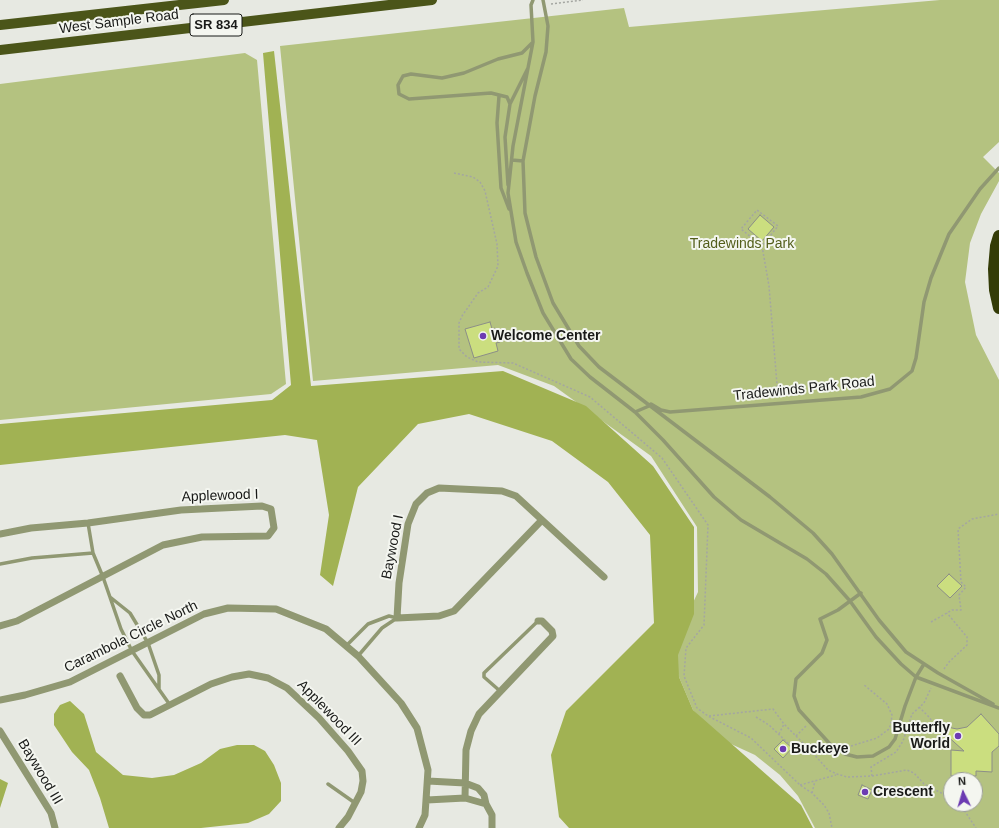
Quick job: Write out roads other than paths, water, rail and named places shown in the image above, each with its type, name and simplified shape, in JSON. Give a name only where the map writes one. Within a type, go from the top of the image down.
[{"type":"highway","points":[[999,236],[996,246],[994,269],[995,290],[999,308]]},
{"type":"main road","name":"West Sample Road","points":[[0,25],[224,0]]},
{"type":"main road","name":"West Sample Road","points":[[0,50],[432,0]]},
{"type":"street","name":"Baywood I","points":[[397,618],[399,583],[408,524],[416,504],[427,493],[439,488],[502,491],[516,496],[604,577]]},
{"type":"street","name":"Applewood I","points":[[0,534],[31,528],[88,523],[181,510],[262,506],[271,509],[274,528],[268,536],[202,537],[163,545],[17,621],[0,626]]},
{"type":"street","points":[[397,618],[439,616],[454,611],[542,520]]},
{"type":"street","name":"Carambola Circle North","points":[[0,700],[25,695],[70,682],[132,652],[204,614],[228,608],[252,607],[276,609],[326,629],[358,656],[401,703],[417,728],[428,770],[425,815],[419,828]]},
{"type":"street","points":[[465,798],[466,750],[471,731],[478,714],[554,636],[552,631],[542,621],[538,621]]},
{"type":"street","name":"Applewood III","points":[[120,676],[137,708],[144,715],[150,715],[211,684],[232,677],[248,674],[268,678],[287,688],[319,718],[354,759],[362,771],[363,781],[361,792],[339,828]]},
{"type":"street","name":"Baywood III","points":[[0,731],[50,813],[55,828]]},
{"type":"street","points":[[428,781],[465,782],[478,788],[484,795],[486,804],[492,815],[492,828]]},
{"type":"street","points":[[427,800],[465,798],[486,804]]},
{"type":"lane","name":"Tradewinds Park Road","points":[[508,193],[518,117],[530,65],[533,42],[531,5],[533,0]]},
{"type":"lane","name":"Tradewinds Park Road","points":[[543,0],[548,26],[546,52],[533,103],[523,161],[523,189],[528,228],[539,268],[553,303],[579,346],[590,359],[770,497],[813,533],[832,554],[879,620],[906,652],[938,673],[999,708]]},
{"type":"lane","points":[[510,104],[507,97],[491,94],[409,99],[399,94],[398,85],[403,76],[411,74],[442,78],[464,73],[498,58],[522,53],[533,42]]},
{"type":"lane","name":"Tradewinds Park Road","points":[[530,65],[510,104],[505,137],[508,193],[516,242],[543,313],[555,334],[578,367],[635,412],[664,440],[714,497],[741,520],[807,559],[826,574],[850,601],[876,637],[901,664],[916,677],[999,708]]},
{"type":"lane","points":[[499,96],[497,123],[501,188],[512,215]]},
{"type":"lane","points":[[512,160],[523,161]]},
{"type":"lane","name":"Tradewinds Park Road","points":[[638,397],[661,410],[670,412],[861,397],[890,389],[912,371],[916,358],[924,302],[940,255],[949,234],[980,189],[999,168]]},
{"type":"lane","points":[[635,412],[650,406]]},
{"type":"lane","points":[[88,523],[93,553],[103,576],[121,629],[132,652],[170,705]]},
{"type":"lane","points":[[0,564],[32,558],[93,553]]},
{"type":"lane","points":[[861,593],[820,619],[827,635],[826,645],[822,653],[796,679],[794,696],[799,710],[830,744],[845,754],[864,758],[882,752],[889,747],[895,739],[898,726],[916,677],[924,664]]},
{"type":"lane","points":[[110,596],[130,612],[148,643],[159,675],[159,690]]},
{"type":"lane","points":[[346,646],[368,624],[389,616],[397,618]]},
{"type":"lane","points":[[358,656],[382,628],[397,618]]},
{"type":"lane","points":[[500,691],[484,677],[484,673],[538,621]]},
{"type":"lane","points":[[328,784],[355,803]]},
{"type":"place","name":"Welcome Center","points":[[483,336]]},
{"type":"place","name":"Butterfly World","points":[[958,736]]},
{"type":"place","name":"Buckeye","points":[[783,749]]},
{"type":"place","name":"Crescent","points":[[865,792]]},
{"type":"park label","name":"Tradewinds Park","points":[[742,244]]}]
